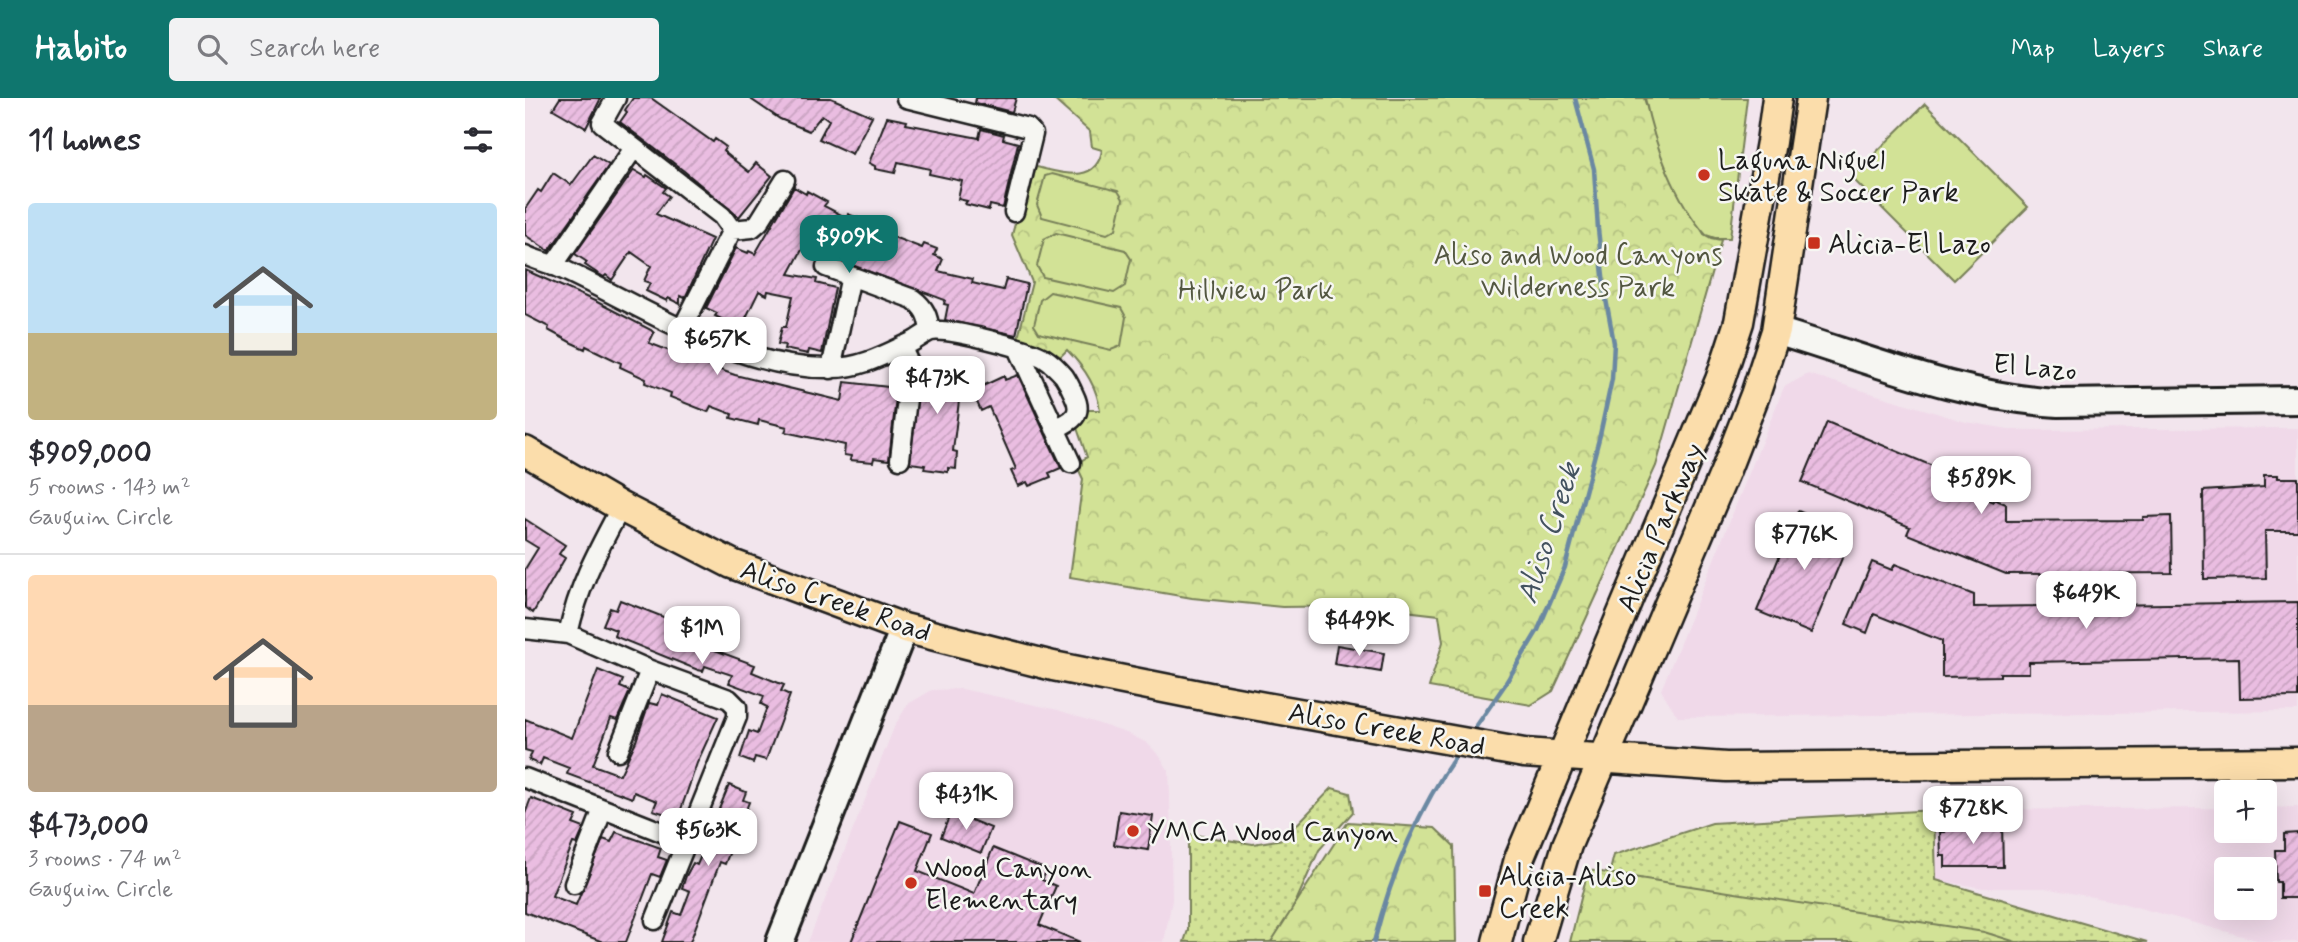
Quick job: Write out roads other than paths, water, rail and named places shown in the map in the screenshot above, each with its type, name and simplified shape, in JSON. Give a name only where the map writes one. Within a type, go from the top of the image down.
[{"type":"main road","name":"Alicia Parkway","points":[[1497,942],[1548,756],[1652,545],[1724,369],[1739,322],[1777,98]]},
{"type":"main road","name":"Alicia Parkway","points":[[1538,942],[1567,845],[1725,472],[1776,331],[1811,98]]},
{"type":"main road","name":"Aliso Creek Road","points":[[525,450],[621,507],[732,564],[904,628],[1053,666],[1411,733],[1548,756],[1726,767],[2298,762]]},
{"type":"street","points":[[616,98],[602,123],[722,216],[732,230]]},
{"type":"street","points":[[906,98],[1028,128],[1033,134],[1014,212]]},
{"type":"street","points":[[553,266],[634,148]]},
{"type":"street","points":[[732,230],[752,228],[759,222],[785,180]]},
{"type":"street","points":[[683,329],[732,230]]},
{"type":"street","points":[[525,255],[683,329],[741,353],[801,366],[831,369],[852,367],[870,362],[930,331],[961,334],[1019,348],[1044,358],[1057,368],[1067,380],[1078,402],[1077,415],[1072,421],[1055,429]]},
{"type":"street","points":[[826,267],[913,299],[924,307],[930,331]]},
{"type":"street","points":[[831,369],[851,276]]},
{"type":"street","name":"El Lazo","points":[[1776,331],[1942,383],[1986,395],[2027,401],[2058,403],[2298,400]]},
{"type":"street","points":[[900,459],[910,373],[909,363],[901,347]]},
{"type":"street","points":[[1019,348],[1071,463]]},
{"type":"street","points":[[568,634],[582,582],[621,507]]},
{"type":"street","points":[[780,942],[904,628]]},
{"type":"street","points":[[525,629],[568,634],[650,670],[729,699],[737,707],[737,717],[655,920]]},
{"type":"street","points":[[618,751],[650,670]]},
{"type":"street","points":[[525,778],[687,842]]},
{"type":"street","points":[[574,884],[603,809]]},
{"type":"waterway","name":"Aliso Creek","points":[[1471,734],[1538,630],[1565,567],[1612,379],[1614,343],[1605,294],[1594,169],[1575,98]]},
{"type":"waterway","name":"Aliso Creek","points":[[1374,942],[1407,843],[1430,797],[1458,753]]},
{"type":"place","name":"Laguna Niguel Skate & Soccer Park","points":[[1704,175]]},
{"type":"place","name":"Alicia-El Lazo","points":[[1814,243]]},
{"type":"place","name":"YMCA Wood Canyon","points":[[1133,831]]},
{"type":"place","name":"Wood Canyon Elementary","points":[[911,883]]},
{"type":"place","name":"Alicia-Aliso Creek","points":[[1485,891]]},
{"type":"park label","name":"Aliso and Wood Canyons Wilderness Park","points":[[1578,270]]},
{"type":"park label","name":"Hillview Park","points":[[1256,289]]}]
